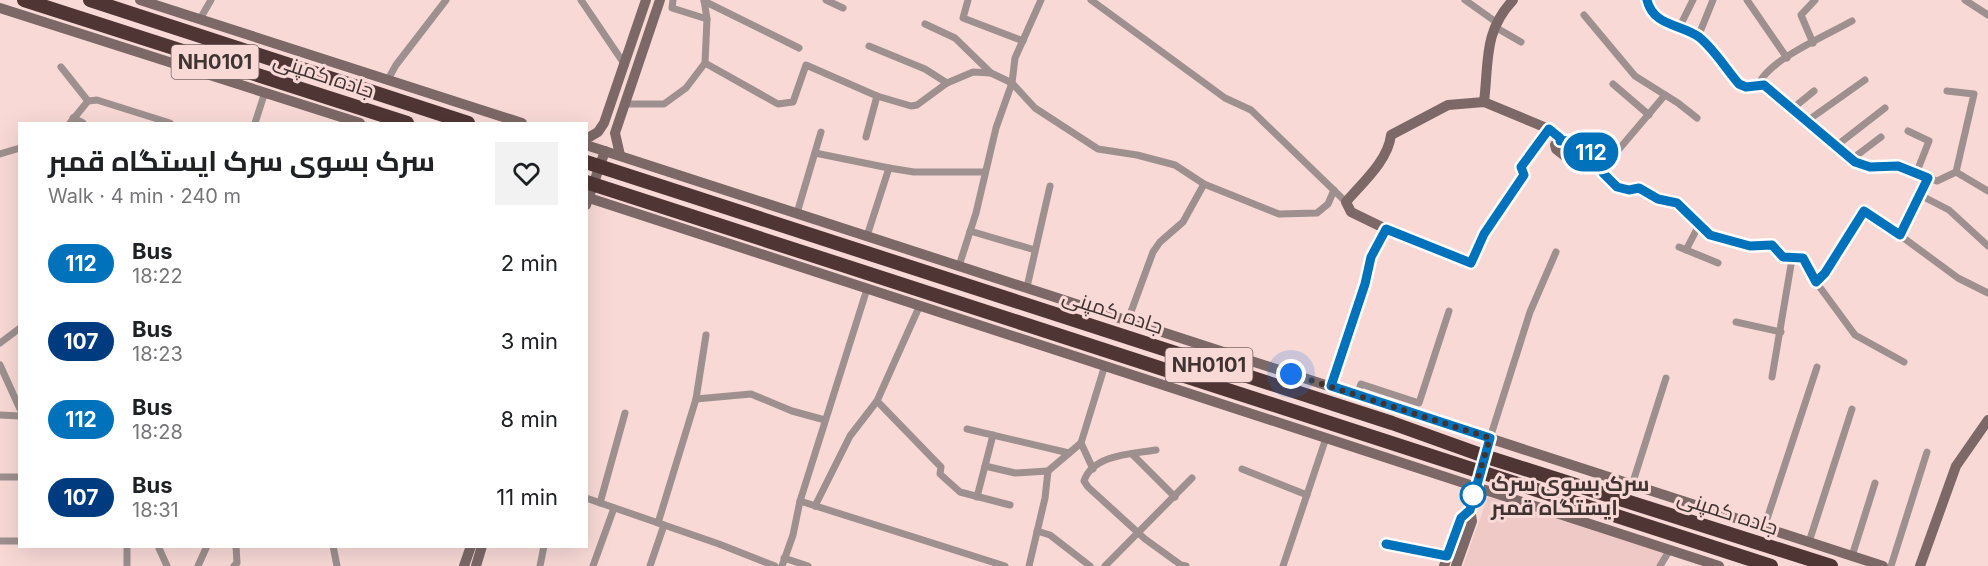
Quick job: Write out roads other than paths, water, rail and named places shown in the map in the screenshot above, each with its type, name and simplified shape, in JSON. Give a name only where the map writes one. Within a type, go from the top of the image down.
[{"type":"highway","name":"جاده کمپنی","points":[[24,0],[404,122]]},
{"type":"highway","name":"جاده کمپنی","points":[[90,0],[465,122]]},
{"type":"highway","points":[[430,110],[435,96]]},
{"type":"highway","name":"جاده کمپنی","points":[[593,165],[1392,423],[1484,456],[1831,566]]},
{"type":"highway","name":"جاده کمپنی","points":[[590,183],[1771,566]]},
{"type":"street","points":[[140,0],[519,122]]},
{"type":"street","points":[[200,19],[211,0]]},
{"type":"street","points":[[387,81],[446,0]]},
{"type":"street","points":[[581,0],[625,64]]},
{"type":"street","points":[[588,139],[598,132],[604,123],[646,0]]},
{"type":"street","points":[[620,155],[615,133],[660,0]]},
{"type":"street","points":[[673,0],[672,8],[707,20]]},
{"type":"street","points":[[826,0],[843,8]]},
{"type":"street","points":[[968,0],[963,18],[1023,42]]},
{"type":"street","points":[[959,266],[984,172],[1012,83],[1015,58],[1041,0]]},
{"type":"street","points":[[1091,0],[1225,98],[1251,110],[1346,202],[1352,212],[1386,229],[1471,263],[1484,234],[1524,175],[1521,167],[1549,129]]},
{"type":"street","points":[[1465,0],[1521,42]]},
{"type":"street","points":[[1484,102],[1486,51],[1496,25],[1513,0]]},
{"type":"street","points":[[1647,0],[1659,19],[1698,37],[1739,84],[1746,87],[1759,84],[1767,87],[1836,146],[1862,165],[1898,166],[1940,181],[1956,172],[1974,94],[1947,91]]},
{"type":"street","points":[[1679,28],[1693,0]]},
{"type":"street","points":[[1698,37],[1713,0]]},
{"type":"street","points":[[1747,0],[1787,58]]},
{"type":"street","points":[[1813,43],[1802,15],[1815,0]]},
{"type":"street","points":[[1965,0],[1988,15]]},
{"type":"street","points":[[625,104],[664,104],[686,88],[705,63],[707,20],[704,1]]},
{"type":"street","points":[[704,1],[799,48]]},
{"type":"street","points":[[0,8],[357,122]]},
{"type":"street","points":[[1584,15],[1635,76],[1697,118]]},
{"type":"street","points":[[1759,84],[1762,75],[1787,58],[1852,21]]},
{"type":"street","points":[[925,24],[955,38],[991,73],[1012,83],[1035,108],[1098,149],[1137,155],[1175,165],[1204,184],[1279,214],[1317,213],[1328,204],[1334,190]]},
{"type":"street","points":[[869,46],[925,69],[947,83]]},
{"type":"street","points":[[705,63],[778,104],[793,102],[806,65],[894,102],[917,105],[947,83],[973,72],[991,73]]},
{"type":"street","points":[[61,67],[88,101],[106,102],[168,122]]},
{"type":"street","points":[[1807,121],[1865,80]]},
{"type":"street","points":[[1613,84],[1649,115]]},
{"type":"street","points":[[1792,109],[1814,91]]},
{"type":"street","points":[[255,122],[265,92]]},
{"type":"street","points":[[1603,168],[1665,95]]},
{"type":"street","points":[[866,137],[878,96]]},
{"type":"street","points":[[72,120],[88,101]]},
{"type":"street","points":[[1346,202],[1384,156],[1390,146],[1391,135],[1448,105],[1484,102],[1549,129],[1560,138],[1560,141]]},
{"type":"street","points":[[1836,146],[1885,108]]},
{"type":"street","points":[[1908,131],[1929,141],[1916,174]]},
{"type":"street","points":[[797,213],[821,132]]},
{"type":"street","points":[[1852,159],[1881,136]]},
{"type":"street","points":[[1580,168],[1556,149],[1555,145],[1560,141],[1577,141],[1599,159],[1607,179],[1617,187],[1629,190],[1639,188],[1658,199],[1677,203],[1710,235],[1721,240],[1750,246],[1772,245],[1783,257],[1803,258],[1816,282],[1855,335],[1904,362]]},
{"type":"street","points":[[588,146],[1883,566]]},
{"type":"street","points":[[0,154],[18,149]]},
{"type":"street","points":[[590,183],[593,165],[605,151]]},
{"type":"street","points":[[815,153],[914,172],[984,172]]},
{"type":"street","points":[[867,236],[889,168]]},
{"type":"street","points":[[1956,172],[1988,191]]},
{"type":"street","points":[[1900,235],[1928,178]]},
{"type":"street","points":[[1128,320],[1153,252],[1160,242],[1183,222],[1204,184]]},
{"type":"street","points":[[1027,287],[1050,186]]},
{"type":"street","points":[[1920,195],[1949,210],[1988,246]]},
{"type":"street","points":[[588,200],[920,305],[1008,336],[1105,365],[1719,566]]},
{"type":"street","points":[[1816,282],[1825,273],[1864,211],[1958,278],[1988,293]]},
{"type":"street","points":[[1699,225],[1682,248],[1718,263]]},
{"type":"street","points":[[1331,386],[1365,284],[1371,257],[1386,229]]},
{"type":"street","points":[[970,231],[1035,250]]},
{"type":"street","points":[[1456,566],[1472,521],[1470,510],[1478,472],[1532,304],[1556,252]]},
{"type":"street","points":[[1772,377],[1792,259]]},
{"type":"street","points":[[782,566],[867,288]]},
{"type":"street","points":[[815,506],[850,436],[877,401],[920,305]]},
{"type":"street","points":[[1357,395],[1361,384],[1419,403],[1449,311]]},
{"type":"street","points":[[1736,322],[1781,332]]},
{"type":"street","points":[[0,343],[18,330]]},
{"type":"street","points":[[650,566],[696,399],[706,335]]},
{"type":"street","points":[[0,364],[18,404]]},
{"type":"street","points":[[985,466],[1014,473],[1048,471],[1081,443],[1105,365]]},
{"type":"street","points":[[1764,528],[1817,367]]},
{"type":"street","points":[[1632,485],[1666,378]]},
{"type":"street","points":[[696,399],[751,394],[792,411],[825,420]]},
{"type":"street","points":[[877,401],[941,467],[940,474],[960,492],[1010,504]]},
{"type":"street","points":[[1809,542],[1852,409]]},
{"type":"street","points":[[600,503],[626,413]]},
{"type":"street","points":[[0,415],[18,416]]},
{"type":"street","points":[[1920,566],[1956,466],[1988,420]]},
{"type":"street","points":[[967,429],[1069,453]]},
{"type":"street","points":[[977,497],[993,435]]},
{"type":"street","points":[[1283,566],[1326,438]]},
{"type":"street","points":[[1081,443],[1093,469]]},
{"type":"street","points":[[1156,450],[1112,457],[1093,469],[1084,481],[1088,488],[1139,533],[1181,565],[1186,566]]},
{"type":"street","points":[[1891,566],[1926,452]]},
{"type":"street","points":[[1132,454],[1175,497]]},
{"type":"street","points":[[1242,469],[1307,495]]},
{"type":"street","points":[[1029,566],[1048,471]]},
{"type":"street","points":[[0,477],[18,477]]},
{"type":"street","points":[[1105,566],[1192,478]]},
{"type":"street","points":[[1852,556],[1875,483]]},
{"type":"street","points":[[588,499],[775,566]]},
{"type":"street","points":[[800,501],[1005,566]]},
{"type":"street","points":[[593,566],[614,508]]},
{"type":"street","points":[[1386,544],[1446,561],[1461,518],[1470,510]]},
{"type":"street","points":[[1037,531],[1050,535],[1090,566]]},
{"type":"street","points":[[0,541],[18,542]]},
{"type":"street","points":[[127,548],[127,566]]},
{"type":"street","points":[[159,548],[166,566]]},
{"type":"street","points":[[198,566],[206,548]]},
{"type":"street","points":[[234,566],[237,563],[236,548]]},
{"type":"street","points":[[333,548],[337,566]]},
{"type":"street","points":[[464,566],[470,548]]},
{"type":"street","points":[[476,566],[481,548]]},
{"type":"street","points":[[540,566],[544,548]]},
{"type":"street","points":[[1660,566],[1669,551]]},
{"type":"street","points":[[784,558],[808,566]]},
{"type":"place","name":"سرک بسوی سرک ایستگاه قمبر","points":[[1473,495]]}]
